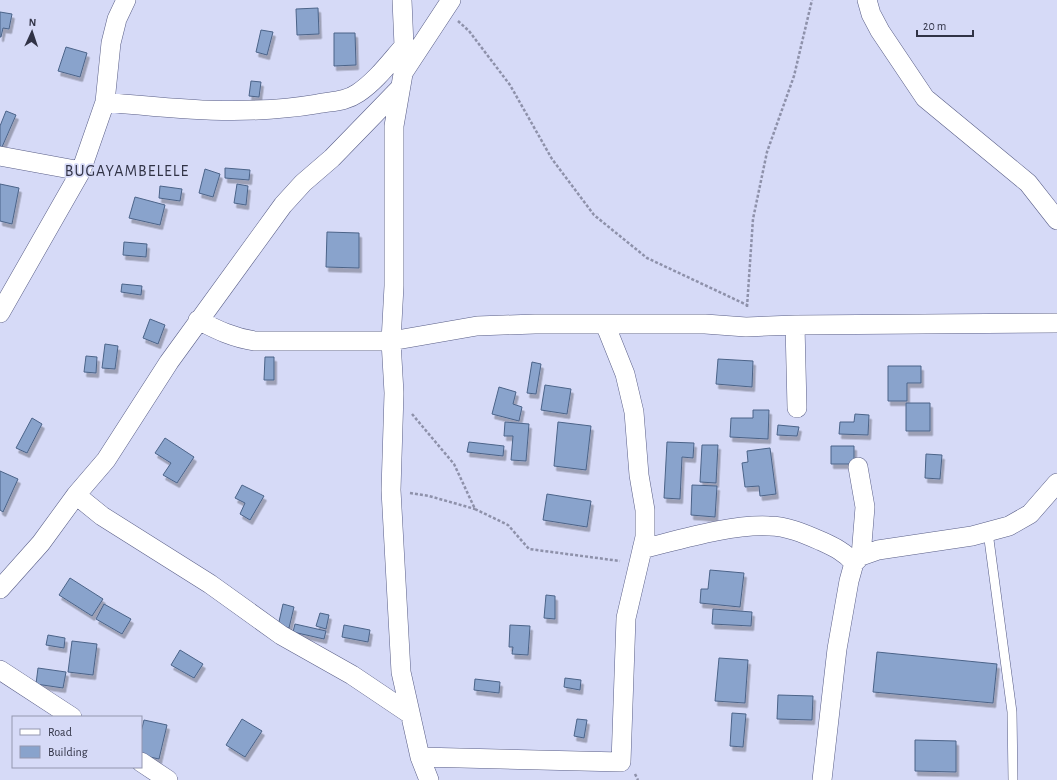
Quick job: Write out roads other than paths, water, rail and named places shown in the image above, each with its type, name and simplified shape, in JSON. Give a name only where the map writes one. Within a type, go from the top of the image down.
[{"type":"street","points":[[0,313],[81,171],[105,102],[111,43],[117,19],[126,0]]},
{"type":"street","points":[[402,0],[404,46],[402,81],[394,126],[394,286],[391,341],[394,393],[391,490],[401,672],[420,757],[429,780]]},
{"type":"street","points":[[867,0],[871,14],[880,31],[925,98],[1028,183],[1057,220]]},
{"type":"street","points":[[0,589],[41,543],[76,495],[106,460],[198,320],[283,205],[303,183],[332,158],[402,81],[429,32],[448,6]]},
{"type":"street","points":[[105,102],[176,109],[236,112],[283,110],[343,101],[371,83],[404,46]]},
{"type":"street","points":[[0,156],[81,171]]},
{"type":"street","points":[[198,320],[237,339],[255,341],[391,341],[477,326],[535,324],[705,324],[746,327],[794,325],[1057,323]]},
{"type":"street","points":[[420,757],[621,762],[626,618],[645,533],[634,412],[625,374],[605,324]]},
{"type":"street","points":[[794,325],[797,408]]},
{"type":"street","points":[[822,780],[837,649],[849,581],[857,560],[865,507],[858,467]]},
{"type":"street","points":[[641,556],[695,536],[769,526],[791,529],[811,537],[857,560],[878,550],[972,536],[1009,526],[1030,514],[1057,483]]},
{"type":"street","points":[[76,495],[102,516],[210,584],[281,635],[352,675],[410,714]]},
{"type":"street","points":[[0,670],[70,716]]},
{"type":"street","points":[[142,763],[168,780]]},
{"type":"lane","points":[[988,532],[1012,712],[1013,780]]},
{"type":"district","name":"BUGAYAMBELELE","points":[[127,170]]}]
